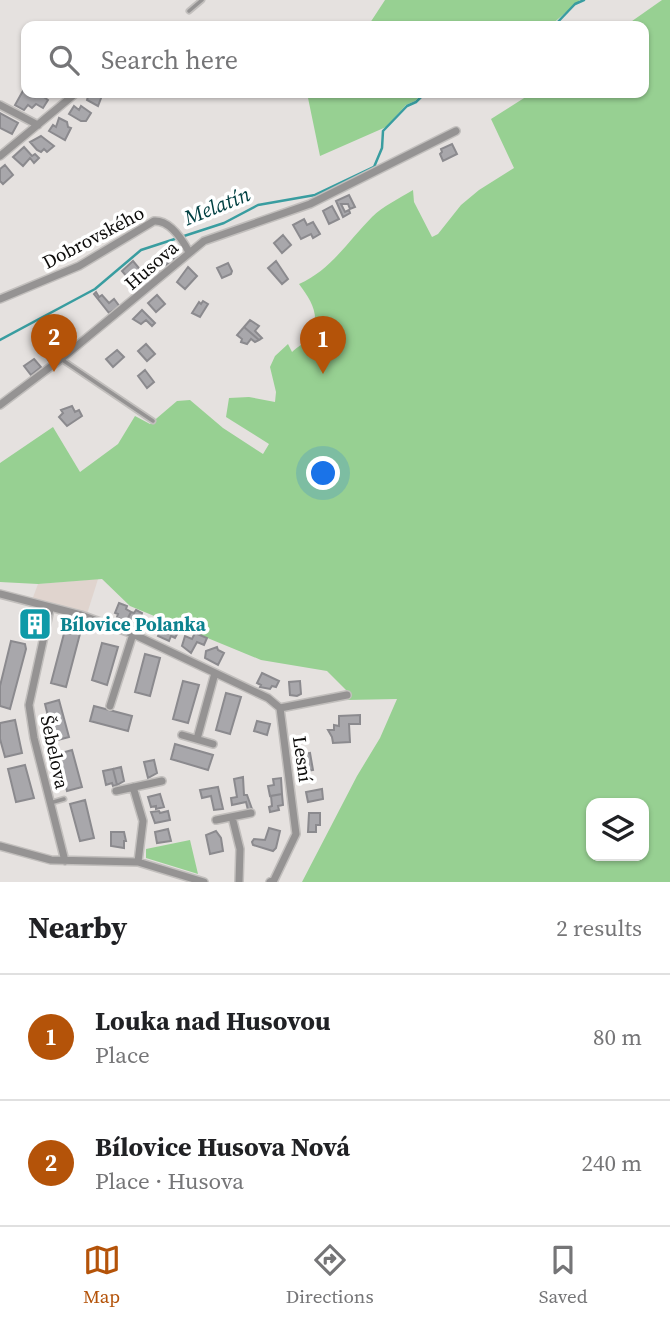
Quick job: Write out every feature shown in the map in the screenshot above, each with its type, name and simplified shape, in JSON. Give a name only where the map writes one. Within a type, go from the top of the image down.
[{"type":"street","points":[[0,156],[70,98]]},
{"type":"street","points":[[0,105],[38,125]]},
{"type":"street","name":"Husova","points":[[0,405],[61,359],[204,241],[229,230],[310,204],[456,131]]},
{"type":"street","name":"Dobrovského","points":[[0,299],[79,266],[154,221],[165,223],[189,252]]},
{"type":"street","points":[[0,594],[81,615],[133,634],[268,698],[280,708],[347,695]]},
{"type":"street","name":"Šebelova","points":[[50,609],[29,705],[34,738],[65,861]]},
{"type":"street","points":[[110,706],[133,634]]},
{"type":"street","points":[[197,739],[215,673]]},
{"type":"street","name":"Lesní","points":[[270,882],[274,880],[296,834],[280,708]]},
{"type":"street","points":[[182,735],[214,744]]},
{"type":"street","points":[[116,792],[162,781]]},
{"type":"street","points":[[133,787],[143,821],[138,862]]},
{"type":"street","points":[[216,820],[251,814]]},
{"type":"street","points":[[232,817],[240,849],[239,882]]},
{"type":"street","points":[[0,846],[51,860],[138,862],[204,882]]},
{"type":"lane","points":[[189,11],[202,0]]},
{"type":"lane","points":[[61,359],[153,421]]},
{"type":"lane","points":[[50,803],[64,799]]},
{"type":"shaded area","points":[[98,579],[87,614],[32,600],[38,584]]},
{"type":"green space","points":[[385,0],[580,0],[556,21],[371,21]]},
{"type":"green space","points":[[662,0],[670,0],[670,882],[302,882],[357,776],[380,738],[397,699],[346,700],[347,691],[327,671],[261,660],[130,606],[102,579],[38,584],[0,582],[0,463],[53,427],[80,472],[118,444],[135,416],[150,424],[177,401],[190,400],[223,428],[263,454],[269,444],[226,417],[229,398],[249,397],[275,402],[276,392],[270,367],[275,356],[288,344],[292,352],[306,341],[315,323],[314,309],[299,284],[330,263],[376,213],[413,190],[414,202],[432,237],[438,234],[461,205],[514,168],[491,119],[524,98],[649,98],[649,21],[632,21]]},
{"type":"green space","points":[[308,98],[418,98],[406,105],[386,127],[320,156]]},
{"type":"green space","points":[[190,840],[198,874],[146,858],[146,849]]},
{"type":"building","points":[[21,94],[21,98],[48,100],[43,108],[36,104],[32,108],[28,105],[24,110],[15,105]]},
{"type":"building","points":[[88,98],[101,98],[98,106]]},
{"type":"building","points":[[74,106],[79,110],[81,106],[91,113],[86,121],[69,114]]},
{"type":"building","points":[[0,113],[18,123],[12,134],[0,128]]},
{"type":"building","points":[[59,118],[71,128],[65,140],[49,131],[53,125],[56,127]]},
{"type":"building","points":[[41,136],[54,146],[47,152],[44,149],[41,152],[37,150],[30,142]]},
{"type":"building","points":[[452,144],[457,154],[443,161],[441,149]]},
{"type":"building","points":[[24,147],[32,156],[35,154],[39,158],[34,163],[30,158],[23,166],[13,157]]},
{"type":"building","points":[[5,165],[13,175],[3,184],[0,181],[0,169]]},
{"type":"building","points":[[349,195],[355,207],[350,209],[348,204],[341,204],[345,212],[349,210],[350,213],[343,217],[336,201]]},
{"type":"building","points":[[332,206],[339,219],[329,224],[323,211]]},
{"type":"building","points":[[304,219],[307,225],[313,222],[320,234],[313,238],[311,234],[301,239],[293,225]]},
{"type":"building","points":[[283,235],[291,245],[282,253],[274,243]]},
{"type":"building","points":[[171,249],[177,256],[166,265],[162,260],[160,262],[158,255]]},
{"type":"building","points":[[133,261],[148,279],[143,283],[138,277],[128,278],[122,271]]},
{"type":"building","points":[[276,261],[288,279],[282,284],[268,268]]},
{"type":"building","points":[[228,263],[231,274],[222,278],[217,268]]},
{"type":"building","points":[[188,267],[197,276],[185,289],[177,282]]},
{"type":"building","points":[[96,292],[109,303],[114,299],[120,307],[109,313],[94,294]]},
{"type":"building","points":[[157,295],[165,304],[156,312],[148,303]]},
{"type":"building","points":[[203,301],[208,304],[200,317],[192,313],[199,302],[201,304]]},
{"type":"building","points":[[142,310],[155,323],[152,326],[146,320],[141,324],[133,319]]},
{"type":"building","points":[[250,320],[259,326],[255,331],[262,338],[259,340],[244,327]]},
{"type":"building","points":[[244,327],[259,340],[255,342],[251,339],[247,344],[241,342],[242,339],[237,335]]},
{"type":"building","points":[[44,339],[50,347],[55,343],[61,352],[49,361],[41,350],[45,347],[40,341]]},
{"type":"building","points":[[146,344],[155,354],[147,361],[138,351]]},
{"type":"building","points":[[117,350],[124,357],[113,367],[106,359]]},
{"type":"building","points":[[34,359],[41,367],[31,375],[24,366]]},
{"type":"building","points":[[145,370],[154,382],[147,388],[138,376]]},
{"type":"building","points":[[72,406],[75,412],[79,410],[82,416],[67,426],[59,417],[63,413],[61,410]]},
{"type":"building","points":[[119,603],[127,606],[126,609],[131,612],[126,622],[115,613]]},
{"type":"building","points":[[136,610],[142,613],[140,622],[134,627],[126,622],[131,612]]},
{"type":"building","points":[[162,624],[174,631],[177,625],[181,627],[175,638],[171,636],[169,641],[158,636]]},
{"type":"building","points":[[66,626],[81,630],[66,687],[51,683]]},
{"type":"building","points":[[195,633],[207,638],[204,645],[197,642],[191,653],[182,646],[185,636],[192,639]]},
{"type":"building","points":[[11,641],[25,644],[26,649],[10,709],[0,706],[0,686]]},
{"type":"building","points":[[102,643],[118,647],[107,685],[92,680]]},
{"type":"building","points":[[217,647],[224,653],[218,665],[205,658],[206,651]]},
{"type":"building","points":[[145,654],[160,658],[150,696],[135,692]]},
{"type":"building","points":[[262,673],[279,681],[276,687],[260,687],[257,683]]},
{"type":"building","points":[[183,681],[199,685],[188,723],[173,719]]},
{"type":"building","points":[[300,681],[301,694],[290,695],[289,682]]},
{"type":"building","points":[[226,693],[241,697],[230,734],[216,730]]},
{"type":"building","points":[[59,700],[69,737],[54,741],[45,704]]},
{"type":"building","points":[[94,706],[132,716],[128,731],[90,721]]},
{"type":"building","points":[[360,715],[360,724],[349,724],[350,742],[333,743],[328,730],[334,730],[334,725],[339,726],[339,716]]},
{"type":"building","points":[[15,720],[22,753],[5,757],[0,739],[0,723]]},
{"type":"building","points":[[257,721],[270,724],[267,735],[254,731]]},
{"type":"building","points":[[175,744],[213,755],[208,770],[171,759]]},
{"type":"building","points":[[72,750],[82,787],[67,791],[58,754]]},
{"type":"building","points":[[310,753],[313,770],[302,772],[299,755]]},
{"type":"building","points":[[154,760],[157,773],[148,778],[144,762]]},
{"type":"building","points":[[25,765],[34,798],[16,802],[8,769]]},
{"type":"building","points":[[121,767],[124,781],[117,785],[113,769]]},
{"type":"building","points":[[113,769],[117,785],[106,785],[103,771]]},
{"type":"building","points":[[243,777],[244,795],[247,795],[252,809],[248,810],[246,802],[232,805],[231,798],[237,797],[234,779]]},
{"type":"building","points":[[281,778],[282,794],[270,796],[268,786],[274,785],[273,779]]},
{"type":"building","points":[[218,787],[223,809],[214,810],[211,796],[202,798],[200,790]]},
{"type":"building","points":[[322,789],[323,799],[308,802],[306,792]]},
{"type":"building","points":[[160,794],[164,807],[151,807],[148,797]]},
{"type":"building","points":[[282,794],[283,805],[278,806],[279,810],[270,812],[271,796]]},
{"type":"building","points":[[85,800],[94,838],[80,841],[70,804]]},
{"type":"building","points":[[168,811],[170,820],[155,823],[151,812]]},
{"type":"building","points":[[309,813],[320,813],[320,825],[316,825],[316,832],[308,832]]},
{"type":"building","points":[[269,828],[280,831],[276,848],[273,851],[253,845],[254,839],[265,840]]},
{"type":"building","points":[[168,829],[171,841],[157,843],[155,832]]},
{"type":"building","points":[[216,831],[221,838],[223,851],[210,854],[206,835]]},
{"type":"building","points":[[111,832],[124,832],[124,848],[111,846]]},
{"type":"waterway","name":"Melatín","points":[[559,21],[575,4],[584,0]]},
{"type":"waterway","name":"Melatín","points":[[0,340],[95,289],[141,250],[224,223],[258,205],[315,195],[374,167],[382,148],[383,131],[407,106],[420,98]]},
{"type":"place","name":"Bílovice Husova Nová","points":[[54,372]]},
{"type":"place","name":"Louka nad Husovou","points":[[323,374]]},
{"type":"place","name":"Bílovice Polanka","points":[[35,624]]}]
